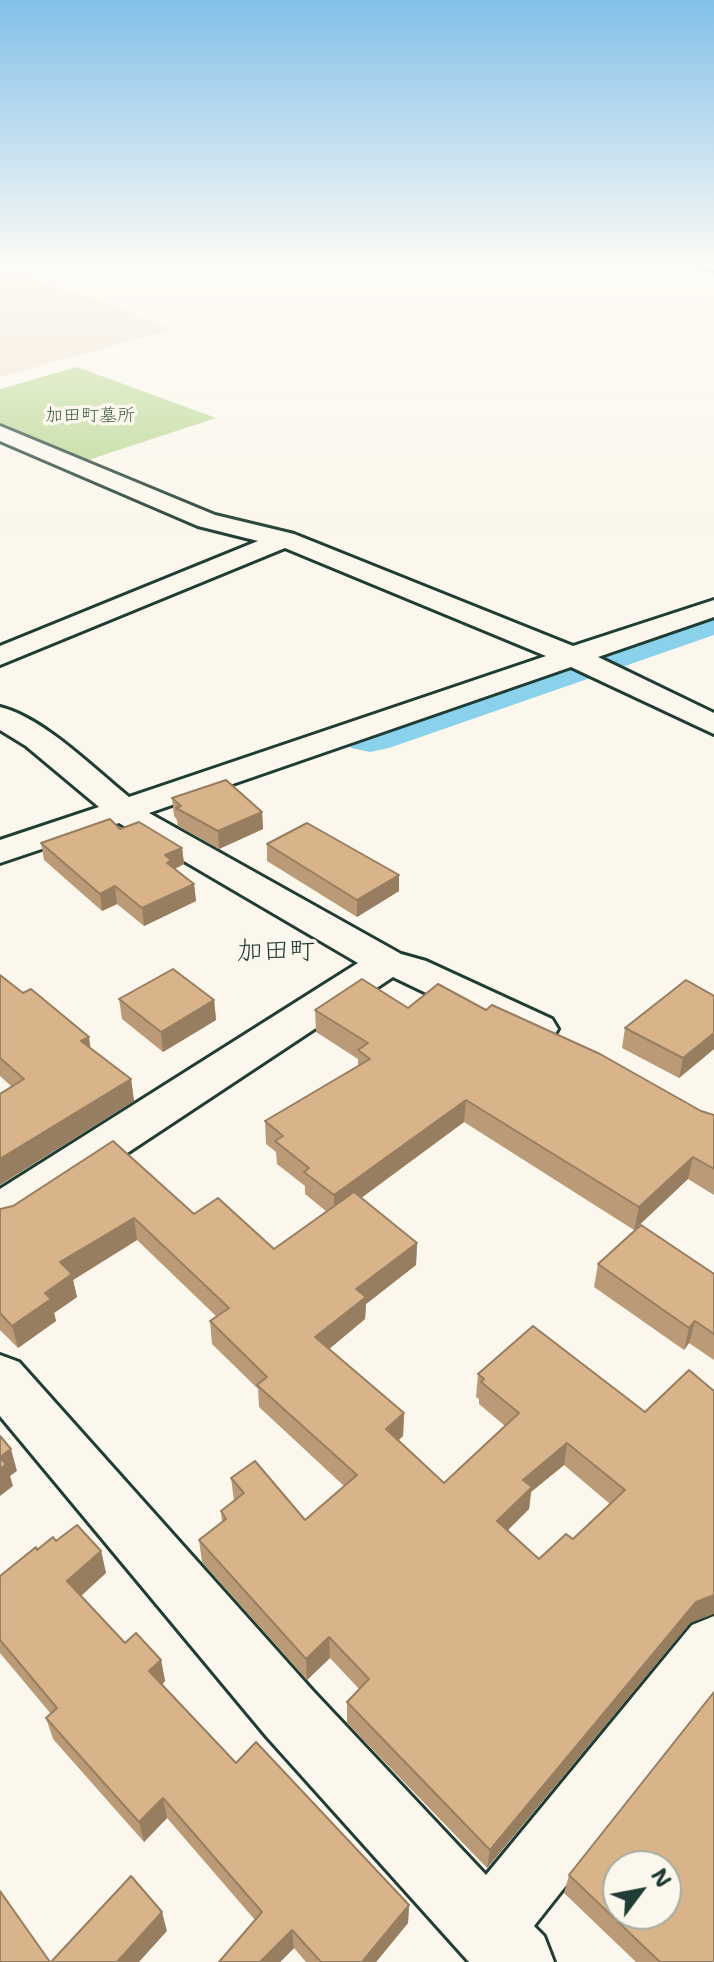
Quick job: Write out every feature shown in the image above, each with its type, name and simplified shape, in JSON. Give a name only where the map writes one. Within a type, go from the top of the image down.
[{"type":"street","points":[[0,433],[207,521],[285,539],[581,661],[714,725]]},
{"type":"street","points":[[0,656],[285,539]]},
{"type":"street","points":[[0,852],[130,814],[581,661],[714,608]]},
{"type":"street","points":[[0,716],[37,739],[130,814],[387,963],[412,970],[570,1044]]},
{"type":"street","points":[[0,1213],[387,963]]},
{"type":"street","points":[[0,1378],[290,1714],[503,1945],[626,1760],[714,1647]]},
{"type":"shaded area","points":[[0,357],[74,357],[0,377]]},
{"type":"green space","name":"加田町墓所","points":[[77,367],[216,418],[88,460],[0,423],[0,389]]},
{"type":"building","points":[[226,780],[262,812],[218,831],[176,808],[181,806],[172,798]]},
{"type":"building","points":[[110,819],[120,829],[139,822],[182,848],[165,855],[171,860],[167,863],[194,884],[142,908],[115,886],[100,894],[41,843]]},
{"type":"building","points":[[307,823],[399,875],[357,900],[267,844]]},
{"type":"building","points":[[173,969],[214,1000],[161,1032],[119,999]]},
{"type":"building","points":[[0,975],[23,993],[31,989],[89,1037],[81,1041],[131,1079],[0,1159],[0,1094],[24,1079],[0,1058]]},
{"type":"building","points":[[362,979],[408,1008],[438,984],[486,1010],[492,1005],[600,1054],[701,1111],[714,1115],[714,1169],[693,1157],[639,1207],[466,1100],[334,1195],[304,1172],[309,1168],[275,1141],[283,1136],[265,1121],[370,1059],[358,1050],[368,1043],[315,1010]]},
{"type":"building","points":[[686,980],[714,996],[714,1033],[683,1058],[625,1028]]},
{"type":"building","points":[[113,1141],[194,1214],[218,1198],[274,1249],[354,1192],[417,1243],[356,1289],[366,1297],[315,1337],[404,1413],[386,1429],[444,1483],[519,1413],[481,1382],[484,1379],[478,1374],[533,1326],[645,1412],[689,1370],[714,1391],[714,1595],[696,1602],[490,1850],[347,1702],[369,1679],[329,1637],[306,1659],[199,1540],[226,1519],[221,1511],[244,1493],[231,1478],[255,1461],[305,1520],[357,1475],[257,1385],[267,1377],[210,1321],[229,1308],[134,1218],[60,1262],[72,1274],[45,1293],[51,1299],[12,1326],[0,1313],[0,1209],[13,1206]],"holes":[[[567,1443],[625,1490],[573,1539],[566,1534],[539,1559],[497,1521],[532,1487],[523,1480]]]},
{"type":"building","points":[[641,1225],[714,1274],[714,1334],[695,1321],[689,1328],[598,1264]]},
{"type":"building","points":[[0,1436],[11,1449],[0,1457]]},
{"type":"building","points":[[77,1525],[101,1551],[67,1581],[125,1643],[136,1633],[161,1660],[149,1671],[236,1763],[256,1742],[409,1905],[362,1962],[321,1962],[292,1930],[260,1962],[219,1962],[262,1912],[163,1798],[139,1822],[46,1718],[57,1708],[0,1640],[0,1576],[36,1547],[37,1550],[53,1537],[56,1541]]},
{"type":"building","points":[[714,1692],[714,1962],[660,1962],[627,1930],[682,1930],[682,1850],[602,1850],[602,1907],[569,1875]]},
{"type":"building","points":[[131,1876],[162,1912],[117,1962],[51,1962]]},
{"type":"building","points":[[0,1891],[50,1962],[0,1962]]},
{"type":"waterway","points":[[370,736],[714,619]]},
{"type":"district","name":"加田町","points":[[276,952]]}]
